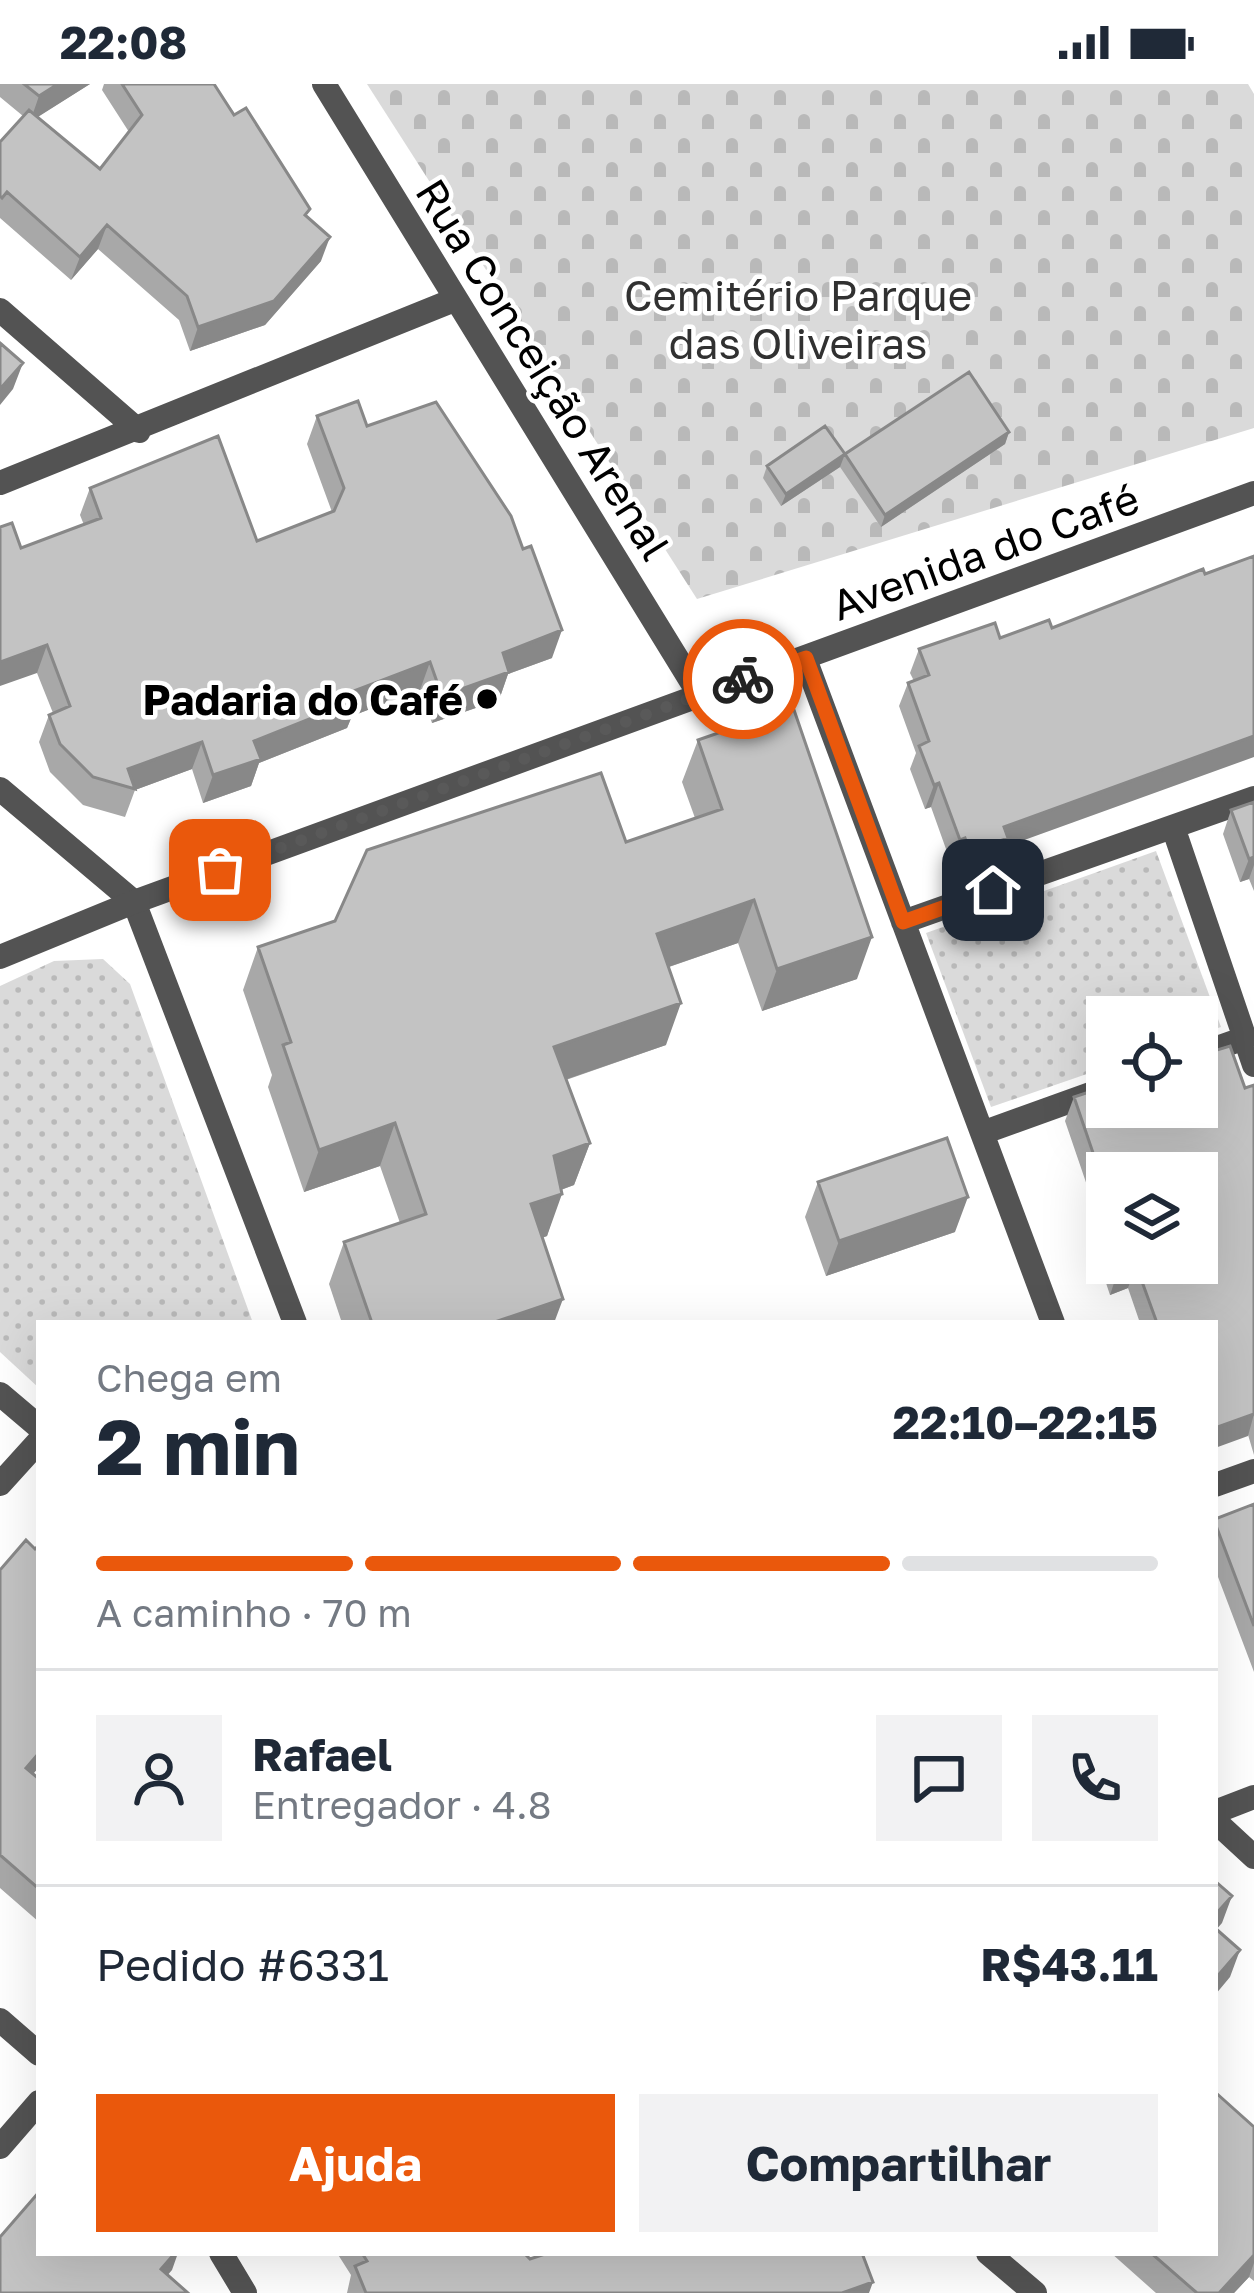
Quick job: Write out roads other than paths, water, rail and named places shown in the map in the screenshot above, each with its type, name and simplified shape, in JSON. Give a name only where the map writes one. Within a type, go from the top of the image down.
[{"type":"street","name":"Rua Conceição Arenal","points":[[324,84],[698,694]]},
{"type":"street","points":[[0,484],[454,300]]},
{"type":"street","points":[[0,310],[139,430]]},
{"type":"street","name":"Avenida do Café","points":[[0,957],[134,902],[1254,493]]},
{"type":"street","points":[[806,658],[1052,1320]]},
{"type":"street","points":[[0,789],[134,902],[294,1320]]},
{"type":"street","points":[[903,922],[1254,798]]},
{"type":"street","points":[[1173,827],[1254,1065]]},
{"type":"street","points":[[1218,1048],[1245,1038]]},
{"type":"street","points":[[982,1133],[1086,1096]]},
{"type":"street","points":[[0,1394],[36,1424]]},
{"type":"street","points":[[0,1484],[36,1445]]},
{"type":"street","points":[[1218,1484],[1254,1471]]},
{"type":"street","points":[[1218,1811],[1254,1797]]},
{"type":"street","points":[[1218,1825],[1254,1857]]},
{"type":"street","points":[[0,2020],[36,2051]]},
{"type":"street","points":[[0,2147],[36,2105]]},
{"type":"street","points":[[223,2256],[245,2293]]},
{"type":"street","points":[[991,2256],[1032,2292]]},
{"type":"place","name":"Padaria do Café","points":[[487,699]]},
{"type":"park label","name":"Cemitério Parque das Oliveiras","points":[[798,319]]}]
